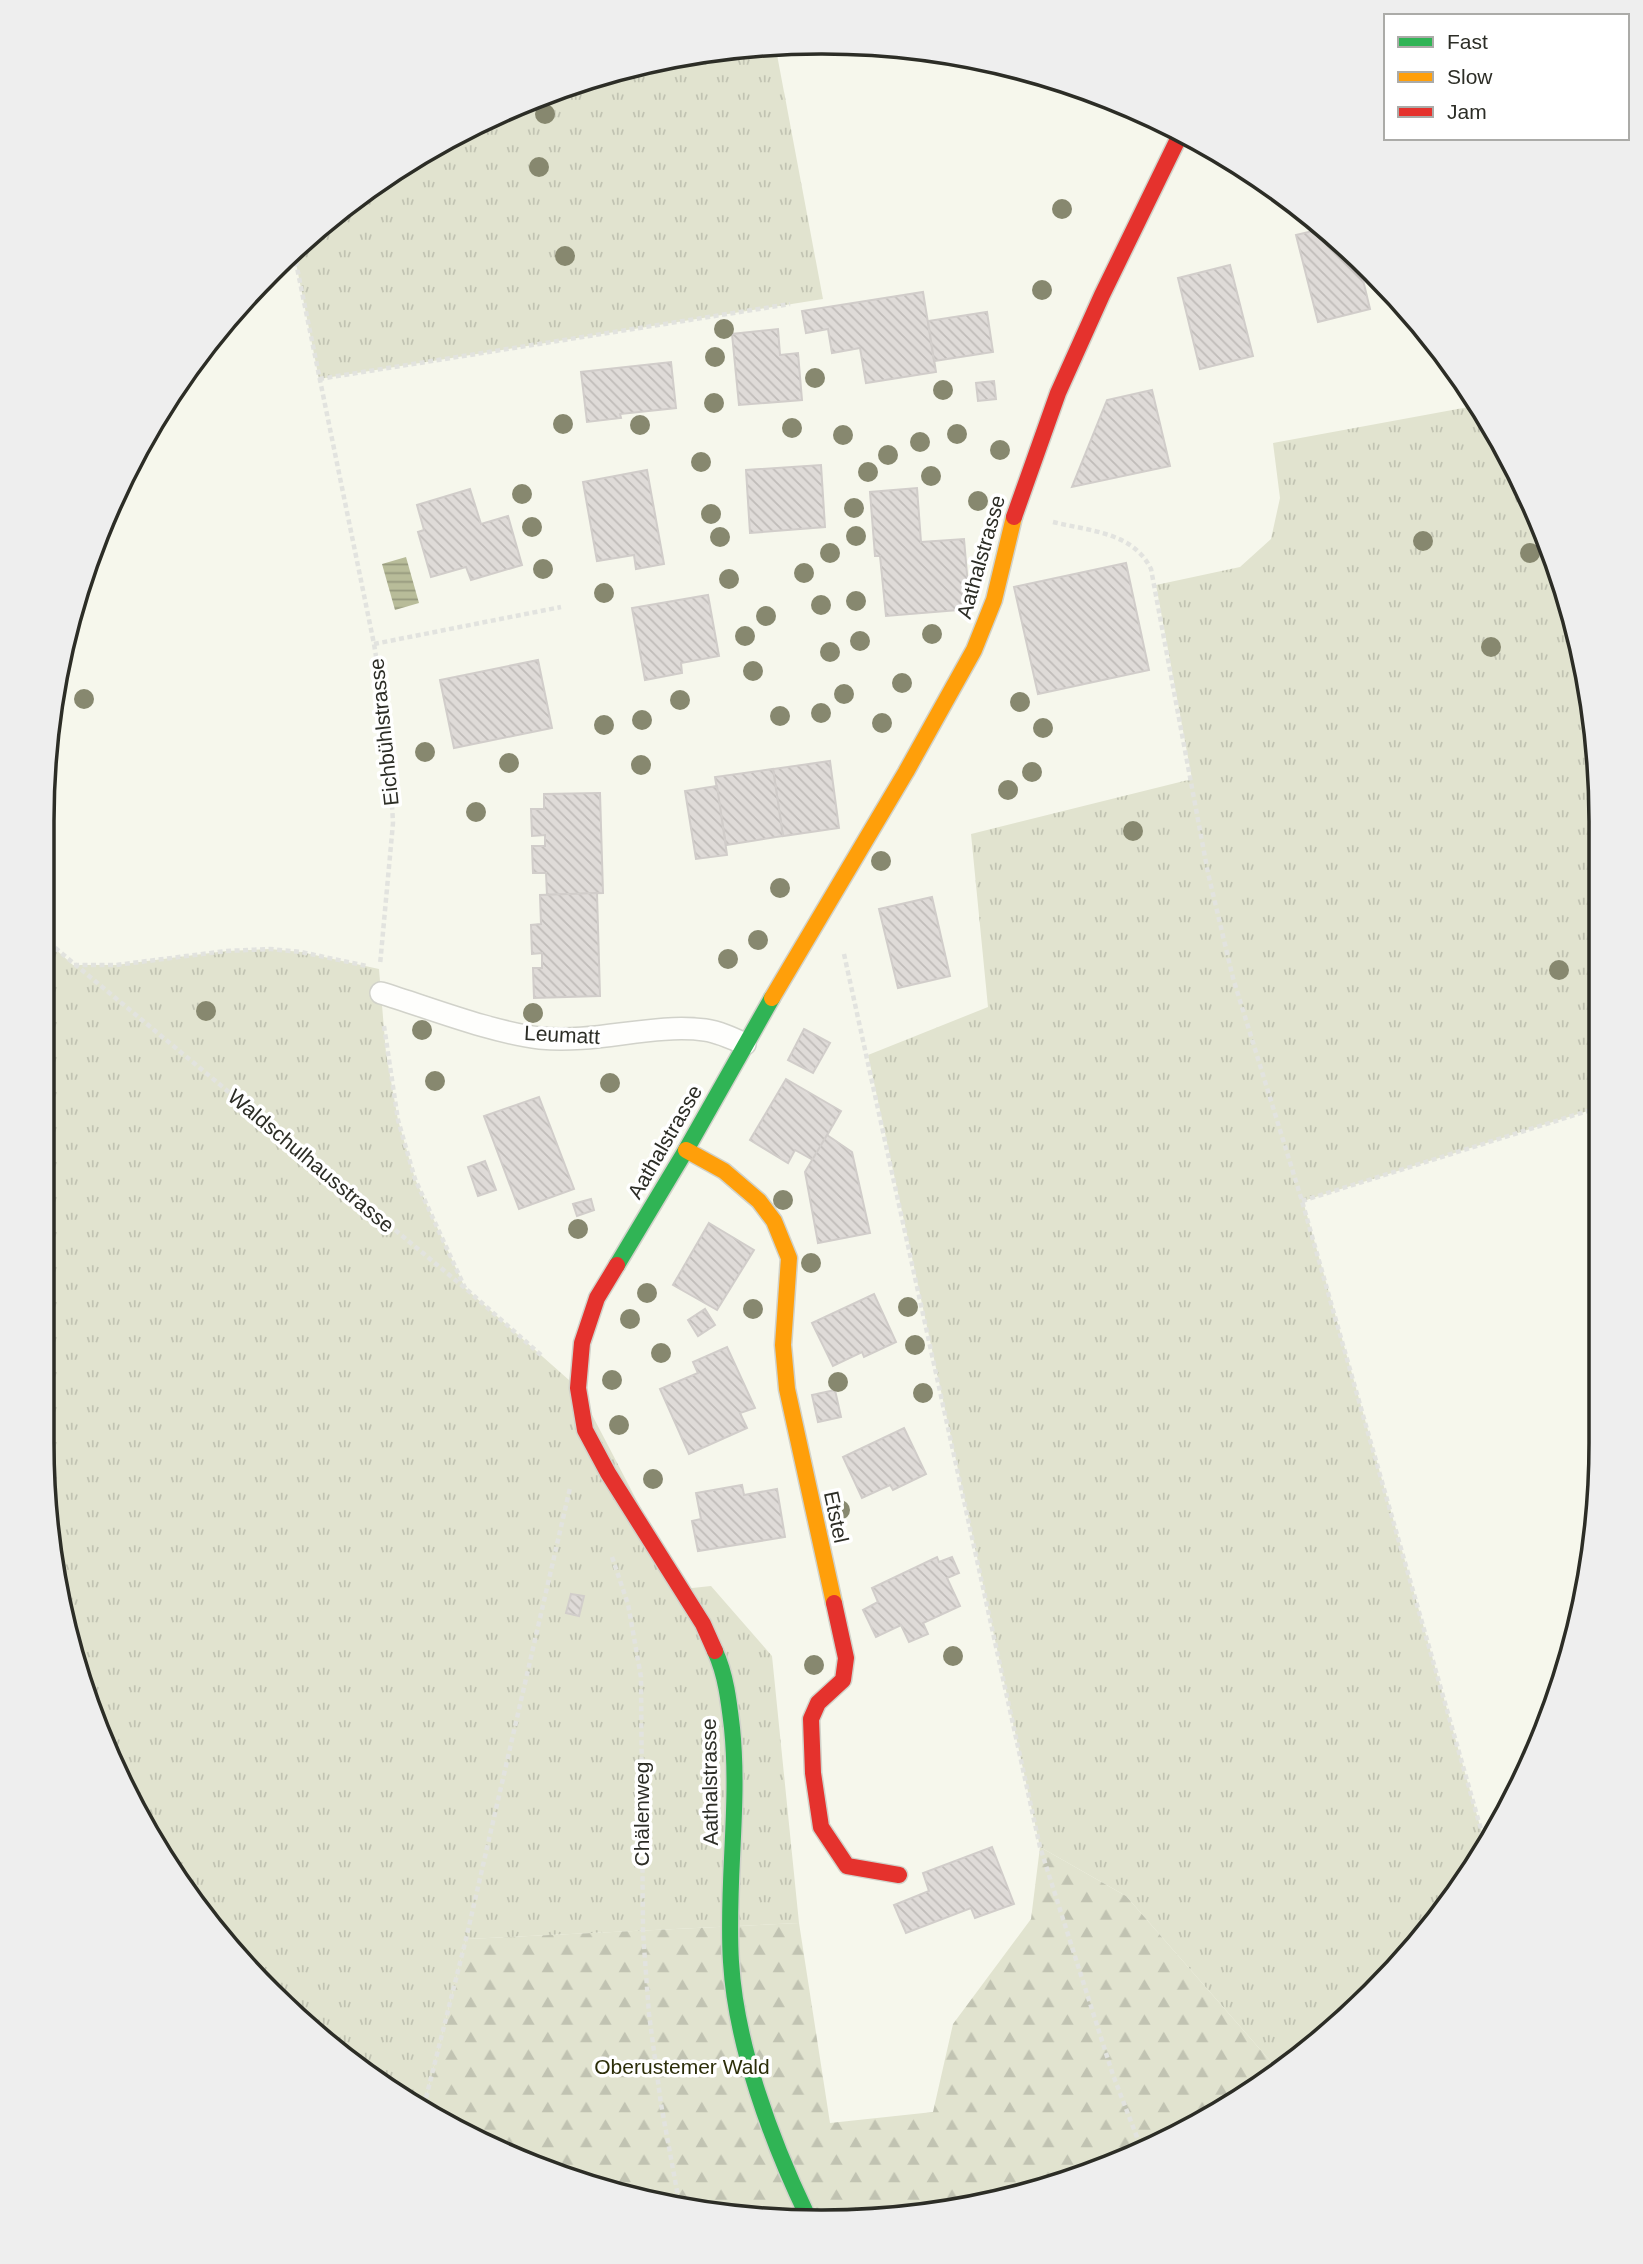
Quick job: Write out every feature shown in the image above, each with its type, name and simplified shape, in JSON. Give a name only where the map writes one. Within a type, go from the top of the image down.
[{"type":"street","name":"Aathalstrasse","points":[[804,2209],[786,2172],[750,2068],[736,2000],[730,1926],[736,1799],[729,1698],[719,1660],[703,1624],[608,1473],[585,1430],[579,1388],[582,1343],[597,1298],[686,1150],[974,650],[994,600],[1015,513],[1058,393],[1177,142]]},
{"type":"street","name":"Etstel","points":[[686,1150],[724,1171],[759,1201],[774,1221],[789,1258],[783,1345],[787,1389],[846,1658],[842,1680],[818,1703],[811,1718],[813,1773],[821,1827],[847,1866],[899,1875]]},
{"type":"lane","name":"Leumatt","points":[[381,993],[509,1032],[539,1038],[606,1038],[686,1029],[708,1031],[745,1044]]},
{"type":"path","name":"Eichbühlstrasse","points":[[73,965],[116,965],[226,951],[270,949],[301,952],[379,969],[393,812],[388,730],[374,644],[296,263]]},
{"type":"path","points":[[319,379],[790,304]]},
{"type":"path","points":[[1015,513],[1117,537],[1133,545],[1145,556],[1151,569],[1208,873],[1230,965],[1302,1201],[1482,1833]]},
{"type":"path","points":[[374,644],[561,607]]},
{"type":"path","name":"Waldschulhausstrasse","points":[[54,948],[465,1288],[579,1388]]},
{"type":"path","points":[[844,951],[1040,1847],[1114,2075],[1139,2141]]},
{"type":"path","points":[[381,993],[386,1053],[398,1120],[415,1179],[465,1288]]},
{"type":"path","points":[[1302,1201],[1589,1111]]},
{"type":"path","points":[[426,2099],[466,1939],[572,1482]]},
{"type":"path","name":"Chälenweg","points":[[607,1544],[628,1604],[642,1677],[643,1933],[649,2014],[661,2104],[678,2196]]},
{"type":"green space","points":[[777,56],[823,299],[319,379],[296,263],[354,213],[395,184],[482,133],[575,95],[672,69]]},
{"type":"green space","points":[[1467,407],[1510,482],[1548,575],[1563,623],[1582,721],[1589,822],[1589,1111],[1303,1201],[1482,1833],[1430,1910],[1398,1948],[1364,1985],[1327,2019],[1272,2063],[1126,1896],[1040,1847],[868,1055],[988,1007],[971,834],[1192,779],[1156,585],[1240,567],[1271,539],[1280,498],[1273,443]]},
{"type":"green space","points":[[54,948],[73,965],[116,965],[226,951],[270,949],[301,952],[379,969],[386,1053],[398,1120],[415,1179],[465,1288],[578,1388],[683,1589],[711,1586],[772,1656],[799,1923],[466,1939],[426,2099],[354,2051],[279,1985],[245,1948],[213,1910],[157,1826],[133,1782],[113,1736],[80,1641],[61,1543],[56,1493]]},
{"type":"green space","name":"Oberustemer Wald","points":[[1040,1847],[1126,1896],[1272,2063],[1205,2107],[1161,2131],[1068,2169],[971,2195],[872,2208],[771,2208],[721,2203],[623,2184],[528,2151],[482,2131],[426,2099],[466,1939],[799,1923],[830,2123],[933,2112],[953,2024],[1031,1919]]},
{"type":"shaded area","points":[[406,557],[419,603],[395,610],[382,564]]},
{"type":"building","points":[[1311,231],[1362,278],[1370,309],[1318,322],[1296,235]]},
{"type":"building","points":[[1230,265],[1253,356],[1200,369],[1178,278]]},
{"type":"building","points":[[923,292],[936,372],[866,383],[860,348],[832,353],[828,329],[806,333],[802,311]]},
{"type":"building","points":[[987,312],[993,352],[934,361],[928,321]]},
{"type":"building","points":[[778,329],[780,355],[798,353],[802,400],[739,405],[732,334]]},
{"type":"building","points":[[671,362],[676,408],[620,414],[621,418],[587,422],[581,372]]},
{"type":"building","points":[[994,381],[996,399],[978,401],[976,383]]},
{"type":"building","points":[[1152,390],[1170,466],[1072,487],[1107,400]]},
{"type":"building","points":[[821,465],[825,527],[750,533],[746,470]]},
{"type":"building","points":[[647,470],[664,564],[636,569],[634,555],[597,561],[583,482]]},
{"type":"building","points":[[917,488],[921,542],[964,539],[970,609],[886,616],[880,556],[875,556],[870,492]]},
{"type":"building","points":[[470,489],[481,524],[508,516],[522,565],[471,580],[466,567],[431,577],[418,532],[424,530],[417,505]]},
{"type":"building","points":[[1126,563],[1149,670],[1038,694],[1014,587]]},
{"type":"building","points":[[708,595],[719,656],[681,663],[682,673],[645,680],[632,608]]},
{"type":"building","points":[[538,660],[552,728],[454,748],[440,680]]},
{"type":"building","points":[[830,761],[839,828],[783,836],[773,769]]},
{"type":"building","points":[[773,769],[783,836],[726,845],[715,777]]},
{"type":"building","points":[[717,786],[727,855],[696,859],[685,791]]},
{"type":"building","points":[[600,793],[603,893],[547,895],[546,873],[533,873],[532,846],[545,846],[545,835],[532,836],[531,809],[544,809],[544,794]]},
{"type":"building","points":[[597,893],[600,996],[534,998],[533,968],[542,968],[542,953],[532,954],[531,925],[541,924],[540,895]]},
{"type":"building","points":[[932,897],[950,976],[898,988],[879,909]]},
{"type":"building","points":[[804,1029],[830,1043],[813,1073],[788,1060]]},
{"type":"building","points":[[786,1079],[841,1111],[813,1160],[795,1150],[788,1163],[750,1140]]},
{"type":"building","points":[[539,1097],[574,1189],[519,1209],[484,1116]]},
{"type":"building","points":[[827,1135],[852,1152],[870,1233],[818,1243],[805,1172]]},
{"type":"building","points":[[485,1161],[496,1190],[478,1196],[468,1167]]},
{"type":"building","points":[[591,1199],[594,1210],[577,1216],[573,1204]]},
{"type":"building","points":[[709,1223],[754,1250],[717,1310],[673,1285]]},
{"type":"building","points":[[874,1294],[896,1342],[864,1357],[862,1352],[833,1366],[812,1323]]},
{"type":"building","points":[[705,1309],[715,1325],[698,1336],[688,1320]]},
{"type":"building","points":[[727,1347],[755,1408],[740,1413],[747,1428],[689,1454],[660,1389],[698,1373],[693,1362]]},
{"type":"building","points":[[835,1390],[841,1417],[818,1422],[812,1395]]},
{"type":"building","points":[[904,1428],[926,1474],[893,1490],[890,1485],[862,1498],[843,1457]]},
{"type":"building","points":[[742,1485],[744,1495],[777,1489],[785,1537],[698,1551],[692,1521],[701,1519],[696,1493]]},
{"type":"building","points":[[937,1557],[939,1562],[952,1557],[959,1573],[947,1578],[960,1606],[923,1623],[928,1634],[909,1642],[901,1625],[876,1637],[863,1610],[878,1602],[872,1588]]},
{"type":"building","points":[[571,1594],[584,1596],[579,1616],[566,1613]]},
{"type":"building","points":[[992,1847],[1014,1904],[975,1918],[971,1908],[906,1933],[894,1905],[929,1891],[923,1873]]},
{"type":"traffic: fast","points":[[617,1265],[772,998]]},
{"type":"traffic: fast","points":[[715,1651],[726,1689],[734,1757],[730,1904],[734,1994],[757,2092],[804,2209]]},
{"type":"traffic: slow","points":[[772,998],[906,772],[974,650],[994,600],[1014,517]]},
{"type":"traffic: slow","points":[[686,1150],[724,1171],[759,1201],[774,1221],[789,1258],[783,1345],[787,1389],[834,1603]]},
{"type":"traffic: jam","points":[[1014,517],[1058,393],[1177,142]]},
{"type":"traffic: jam","points":[[617,1265],[597,1298],[582,1343],[578,1388],[585,1430],[608,1473],[703,1624],[715,1651]]},
{"type":"traffic: jam","points":[[834,1603],[846,1658],[843,1680],[818,1703],[811,1719],[813,1773],[821,1827],[847,1866],[899,1875]]}]
